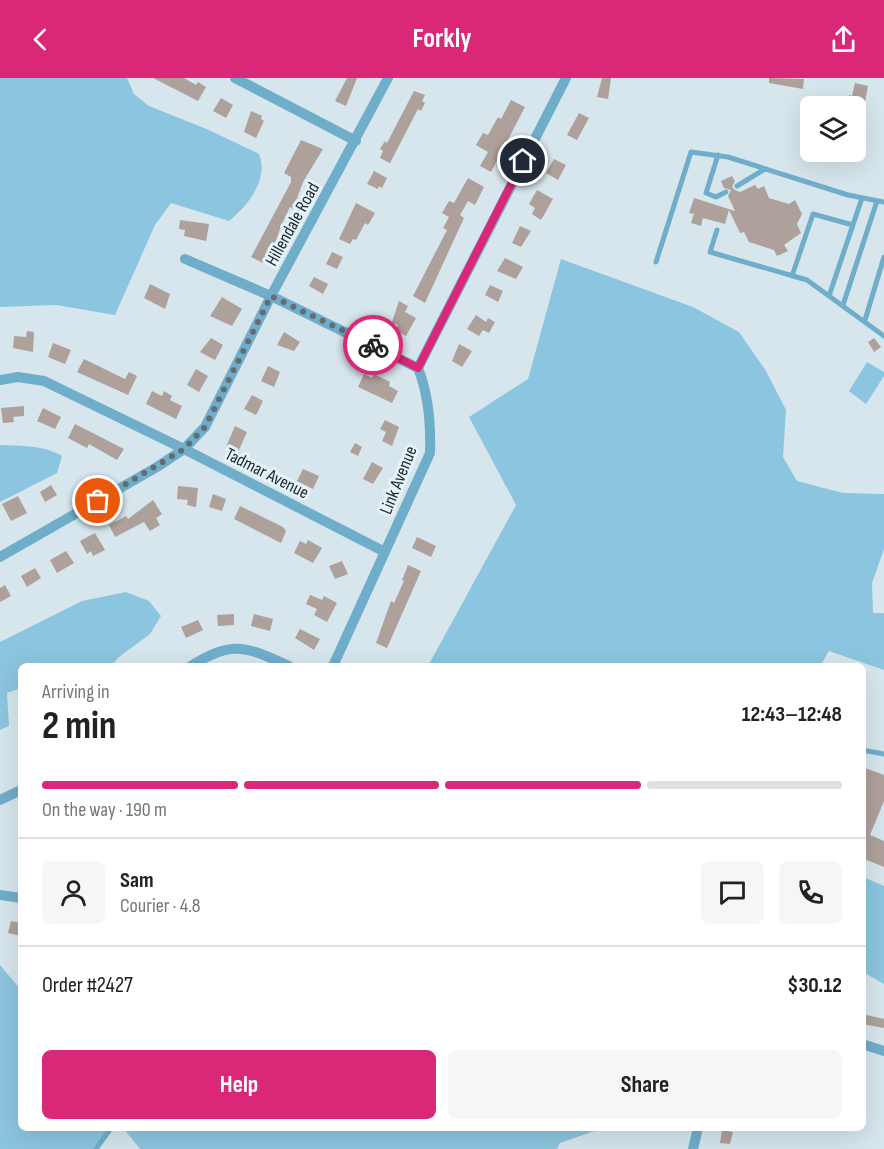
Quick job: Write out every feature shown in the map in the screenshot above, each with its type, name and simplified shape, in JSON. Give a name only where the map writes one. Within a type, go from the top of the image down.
[{"type":"street","points":[[235,78],[356,141]]},
{"type":"street","name":"Hillendale Road","points":[[0,557],[157,468],[184,449],[205,427],[271,296],[388,78]]},
{"type":"street","points":[[185,259],[271,296],[418,368],[566,78]]},
{"type":"street","name":"Link Avenue","points":[[334,663],[430,453],[425,386],[418,368]]},
{"type":"street","name":"Tadmar Avenue","points":[[0,380],[18,377],[44,381],[184,449],[385,552]]},
{"type":"street","points":[[197,663],[221,650],[239,648],[257,651],[283,663]]},
{"type":"street","points":[[0,800],[18,791]]},
{"type":"street","points":[[0,895],[18,898]]},
{"type":"street","points":[[866,1045],[884,1051]]},
{"type":"street","points":[[693,1149],[697,1131]]},
{"type":"lane","points":[[656,262],[691,152],[718,155],[881,202],[843,305]]},
{"type":"lane","points":[[718,155],[705,193],[716,197],[726,192]]},
{"type":"lane","points":[[737,186],[765,169]]},
{"type":"lane","points":[[830,296],[862,198]]},
{"type":"lane","points":[[792,276],[813,214],[853,225]]},
{"type":"lane","points":[[717,230],[710,252],[807,280],[884,334]]},
{"type":"lane","points":[[865,320],[884,257]]},
{"type":"lane","points":[[866,751],[884,754]]},
{"type":"lane","points":[[96,1149],[109,1131]]},
{"type":"shaded area","points":[[0,78],[127,78],[134,94],[149,106],[209,130],[259,154],[261,173],[259,182],[243,208],[229,221],[171,203],[155,225],[115,315],[56,305],[0,307]]},
{"type":"shaded area","points":[[561,259],[693,307],[739,332],[766,371],[786,410],[783,457],[797,481],[843,493],[884,494],[884,549],[872,583],[873,613],[884,613],[884,670],[829,651],[822,663],[430,663],[516,505],[469,417],[528,379]]},
{"type":"shaded area","points":[[867,362],[884,372],[884,376],[866,404],[849,391]]},
{"type":"shaded area","points":[[0,445],[32,447],[55,452],[62,456],[57,473],[0,502]]},
{"type":"shaded area","points":[[126,592],[149,601],[161,616],[150,634],[114,663],[18,663],[18,689],[7,693],[9,726],[0,730],[0,642],[82,601]]},
{"type":"shaded area","points":[[866,878],[884,886],[884,984],[866,974]]},
{"type":"shaded area","points":[[0,965],[18,986],[18,1131],[109,1131],[96,1149],[0,1149]]},
{"type":"shaded area","points":[[125,1131],[594,1131],[560,1143],[557,1149],[140,1149]]},
{"type":"building","points":[[153,78],[184,78],[196,85],[198,82],[206,87],[198,101]]},
{"type":"building","points":[[347,78],[357,78],[346,106],[335,101]]},
{"type":"building","points":[[602,78],[611,78],[608,99],[597,97]]},
{"type":"building","points":[[769,78],[804,79],[803,89],[769,83]]},
{"type":"building","points":[[855,83],[868,86],[866,97],[852,96]]},
{"type":"building","points":[[414,91],[425,95],[422,101],[425,103],[421,111],[418,109],[390,163],[380,158],[383,151],[380,149],[385,141],[387,143]]},
{"type":"building","points":[[221,98],[233,105],[226,118],[213,111]]},
{"type":"building","points":[[511,100],[525,107],[491,172],[480,166],[488,152],[476,145],[483,133],[488,135],[498,117],[501,119]]},
{"type":"building","points":[[251,111],[262,116],[261,119],[264,121],[256,138],[244,132]]},
{"type":"building","points":[[579,113],[589,118],[577,140],[567,135]]},
{"type":"building","points":[[301,140],[323,149],[303,182],[293,209],[290,207],[273,250],[263,263],[251,257],[291,182],[291,177],[284,173]]},
{"type":"building","points":[[554,159],[566,165],[558,180],[546,173]]},
{"type":"building","points":[[374,171],[387,178],[382,188],[379,186],[378,189],[367,184]]},
{"type":"building","points":[[732,176],[735,181],[732,187],[740,192],[755,185],[758,189],[764,186],[769,198],[789,204],[795,200],[802,214],[797,224],[801,233],[784,245],[788,251],[777,256],[774,250],[749,242],[744,232],[740,233],[729,210],[725,224],[703,218],[701,226],[691,223],[694,214],[689,213],[694,198],[735,211],[728,196],[731,190],[724,188],[721,181]]},
{"type":"building","points":[[468,178],[484,187],[475,205],[468,201],[460,215],[464,218],[425,303],[413,296],[447,230],[443,228],[449,217],[442,213],[449,201],[454,203]]},
{"type":"building","points":[[537,190],[553,199],[541,220],[532,214],[535,208],[529,204]]},
{"type":"building","points":[[356,203],[375,213],[368,225],[365,223],[356,240],[353,239],[350,244],[339,239]]},
{"type":"building","points":[[180,220],[209,224],[206,241],[184,236],[185,230],[179,229]]},
{"type":"building","points":[[520,226],[531,231],[521,247],[512,243]]},
{"type":"building","points":[[332,252],[343,257],[337,269],[326,264]]},
{"type":"building","points":[[505,258],[523,267],[516,279],[497,271]]},
{"type":"building","points":[[314,277],[328,284],[323,294],[309,286]]},
{"type":"building","points":[[150,284],[170,294],[165,309],[144,298]]},
{"type":"building","points":[[490,285],[503,291],[498,302],[485,295]]},
{"type":"building","points":[[222,297],[242,309],[232,326],[210,316]]},
{"type":"building","points":[[399,301],[408,306],[405,312],[416,318],[406,336],[395,330],[398,325],[392,322]]},
{"type":"building","points":[[476,315],[486,322],[488,318],[495,322],[489,333],[483,330],[479,336],[467,329]]},
{"type":"building","points":[[27,331],[34,332],[33,352],[13,348],[14,336],[26,337]]},
{"type":"building","points":[[284,332],[300,342],[294,351],[277,345]]},
{"type":"building","points":[[211,338],[223,345],[215,360],[200,352]]},
{"type":"building","points":[[874,338],[881,347],[874,352],[868,342]]},
{"type":"building","points":[[53,343],[71,350],[65,364],[48,357]]},
{"type":"building","points":[[459,344],[472,351],[462,367],[452,361]]},
{"type":"building","points":[[84,359],[125,379],[129,372],[137,376],[128,395],[77,372]]},
{"type":"building","points":[[268,366],[280,372],[274,387],[261,381]]},
{"type":"building","points":[[196,369],[208,376],[199,392],[187,385]]},
{"type":"building","points":[[364,374],[372,378],[374,374],[390,382],[389,386],[398,391],[392,403],[358,387]]},
{"type":"building","points":[[152,391],[162,396],[164,391],[172,396],[170,400],[182,406],[176,419],[146,404]]},
{"type":"building","points":[[252,395],[263,401],[256,415],[244,409]]},
{"type":"building","points":[[24,406],[24,416],[13,417],[14,422],[3,423],[1,408]]},
{"type":"building","points":[[43,408],[61,417],[55,429],[37,421]]},
{"type":"building","points":[[385,420],[399,427],[392,446],[382,441],[386,432],[380,429]]},
{"type":"building","points":[[75,424],[124,449],[117,460],[89,444],[87,448],[68,438]]},
{"type":"building","points":[[235,426],[247,432],[238,452],[226,447]]},
{"type":"building","points":[[355,443],[362,447],[358,456],[350,452]]},
{"type":"building","points":[[372,462],[383,468],[373,484],[363,479]]},
{"type":"building","points":[[303,469],[319,476],[313,489],[297,481]]},
{"type":"building","points":[[51,485],[57,495],[45,502],[40,492]]},
{"type":"building","points":[[178,486],[198,488],[196,507],[187,505],[188,500],[177,499]]},
{"type":"building","points":[[213,494],[226,499],[222,511],[209,507]]},
{"type":"building","points":[[18,496],[27,513],[11,521],[2,504]]},
{"type":"building","points":[[153,500],[162,514],[156,518],[160,525],[150,531],[144,522],[115,537],[109,525],[126,516],[128,519]]},
{"type":"building","points":[[240,506],[283,527],[286,531],[281,543],[234,519]]},
{"type":"building","points":[[95,533],[105,550],[93,556],[91,551],[87,554],[80,541]]},
{"type":"building","points":[[417,537],[436,546],[431,557],[412,548]]},
{"type":"building","points":[[308,540],[322,548],[313,563],[294,553],[300,541],[306,544]]},
{"type":"building","points":[[66,551],[74,563],[57,573],[50,560]]},
{"type":"building","points":[[342,561],[348,574],[335,579],[329,566]]},
{"type":"building","points":[[408,565],[421,571],[387,648],[376,643],[391,601],[394,603],[404,581],[402,580]]},
{"type":"building","points":[[35,568],[41,578],[27,587],[21,576]]},
{"type":"building","points":[[5,585],[11,596],[0,602],[0,588]]},
{"type":"building","points":[[310,595],[322,600],[324,596],[337,603],[327,622],[314,615],[317,609],[306,604]]},
{"type":"building","points":[[234,614],[234,625],[218,626],[217,615]]},
{"type":"building","points":[[254,614],[273,619],[270,631],[251,626]]},
{"type":"building","points":[[198,620],[203,630],[186,638],[181,627]]},
{"type":"building","points":[[300,629],[320,639],[314,650],[295,638]]},
{"type":"building","points":[[866,768],[884,775],[884,801],[870,835],[884,841],[884,867],[866,860]]},
{"type":"building","points":[[11,921],[18,922],[18,935],[8,933]]},
{"type":"building","points":[[866,1015],[884,1019],[884,1028],[866,1025]]},
{"type":"building","points":[[722,1131],[733,1132],[730,1144],[720,1143]]},
{"type":"way so far","points":[[98,501],[157,468],[184,449],[205,427],[271,296],[373,345]]},
{"type":"route","points":[[373,345],[418,368],[523,161]]}]
